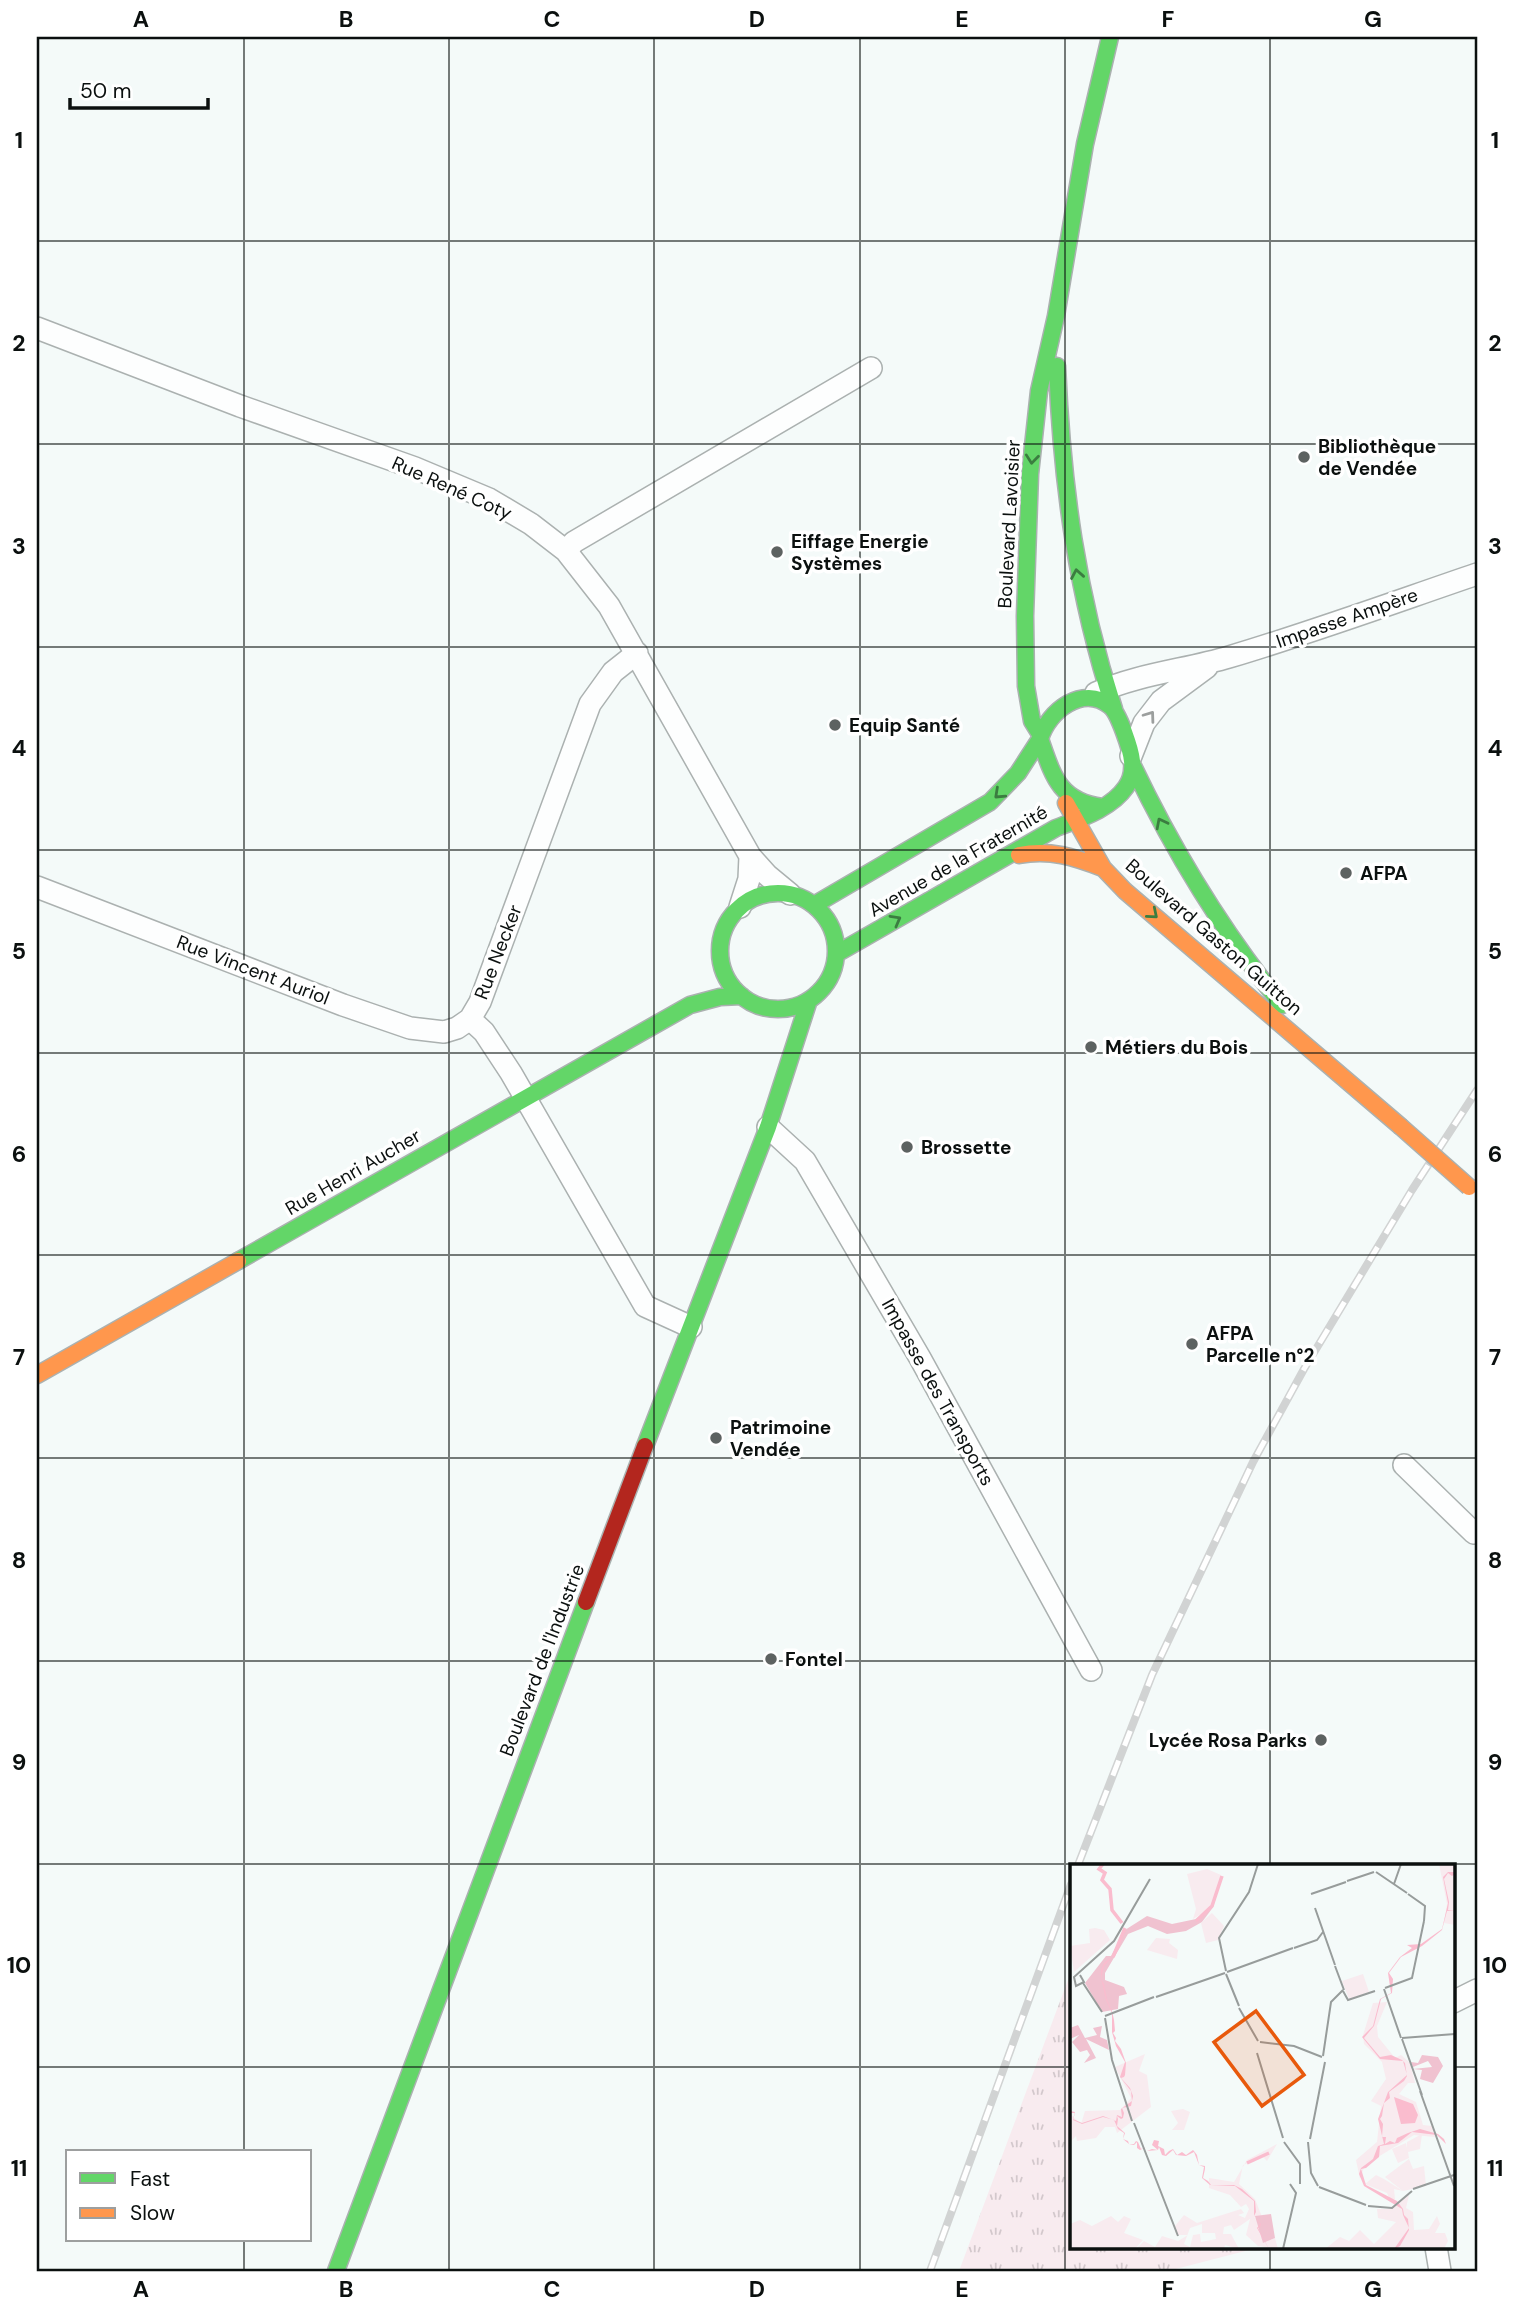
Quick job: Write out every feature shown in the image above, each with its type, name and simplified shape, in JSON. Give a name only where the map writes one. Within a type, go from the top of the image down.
[{"type":"main road","name":"Boulevard Lavoisier","points":[[1040,736],[1032,721],[1026,686],[1025,616],[1030,474],[1039,391],[1056,316],[1086,144],[1110,37]]},
{"type":"main road","name":"Boulevard Lavoisier","points":[[1056,316],[1059,421],[1065,494],[1077,581],[1098,692]]},
{"type":"main road","points":[[1098,692],[1101,699],[1114,709],[1132,761],[1127,785],[1114,800],[1102,807],[1076,802],[1058,786],[1040,736],[1053,715],[1071,701],[1098,692]]},
{"type":"main road","name":"Avenue de la Fraternité","points":[[814,905],[990,802],[1018,774],[1040,736]]},
{"type":"main road","name":"Boulevard Gaston Guitton","points":[[1132,761],[1183,864],[1232,944],[1337,1070]]},
{"type":"main road","name":"Boulevard Gaston Guitton","points":[[1058,786],[1102,868],[1125,891],[1337,1070],[1473,1190]]},
{"type":"main road","name":"Avenue de la Fraternité","points":[[836,954],[1056,828],[1102,807]]},
{"type":"main road","points":[[1002,860],[1037,850],[1060,852],[1102,868]]},
{"type":"main road","points":[[772,893],[790,894],[814,905],[827,918],[834,935],[836,954],[832,972],[823,988],[809,1000],[794,1007],[777,1009],[760,1006],[742,996],[731,985],[720,956],[728,921],[740,907],[755,897],[772,893]]},
{"type":"main road","name":"Rue Henri Aucher","points":[[690,1004],[720,956]]},
{"type":"main road","name":"Rue Henri Aucher","points":[[37,1375],[690,1004],[720,997],[742,996]]},
{"type":"main road","name":"Boulevard de l'Industrie","points":[[336,2271],[768,1127],[809,1000]]},
{"type":"main road","points":[[760,1006],[779,1034],[790,1063]]},
{"type":"street","name":"Rue René Coty","points":[[37,328],[240,406],[415,468],[476,494],[530,524],[566,551],[609,606],[750,856],[790,894]]},
{"type":"street","points":[[566,551],[574,542],[658,491],[871,368]]},
{"type":"street","name":"Impasse Ampère","points":[[1098,692],[1119,683],[1216,661],[1296,637],[1477,574]]},
{"type":"street","name":"Rue Necker","points":[[636,653],[613,672],[590,704],[480,1002],[470,1019],[484,1032],[525,1098],[645,1306],[691,1327]]},
{"type":"street","name":"Impasse Ampère","points":[[1132,761],[1144,723],[1161,701],[1216,661]]},
{"type":"street","points":[[740,907],[749,879],[750,856]]},
{"type":"street","name":"Rue Vincent Auriol","points":[[37,887],[305,991],[410,1028],[444,1032],[457,1028],[470,1019]]},
{"type":"street","name":"Impasse des Transports","points":[[768,1127],[805,1161],[920,1358],[1091,1670]]},
{"type":"street","points":[[1404,1465],[1474,1533],[1477,1531]]},
{"type":"street","points":[[1454,2002],[1477,1990]]},
{"type":"street","points":[[1436,2248],[1440,2271]]},
{"type":"green space","points":[[1070,1975],[1070,2248],[1254,2248],[1168,2271],[959,2271]]},
{"type":"railway","points":[[1078,1864],[1152,1675],[1253,1462],[1304,1369],[1412,1190],[1477,1090]]},
{"type":"railway","points":[[930,2271],[1070,1887]]},
{"type":"traffic: fast","points":[[1040,734],[1032,721],[1026,686],[1025,616],[1030,474],[1039,391],[1056,316],[1085,144],[1110,37]]},
{"type":"traffic: fast","points":[[1057,366],[1067,497],[1081,582],[1114,709]]},
{"type":"traffic: fast","points":[[836,954],[1056,828],[1084,817],[1103,807],[1120,795],[1129,781],[1132,768],[1121,724],[1110,706],[1100,700],[1078,699],[1059,710],[1044,729],[1040,739],[1054,775],[1067,793],[1088,804],[1102,807]]},
{"type":"traffic: fast","points":[[814,905],[990,802],[1018,773],[1040,739]]},
{"type":"traffic: fast","points":[[1133,766],[1200,890],[1239,949],[1282,1005]]},
{"type":"traffic: fast","points":[[778,893],[800,898],[819,910],[831,929],[836,951],[831,973],[819,992],[800,1004],[778,1009],[756,1004],[737,992],[725,973],[720,951],[725,929],[737,910],[756,898],[778,893]]},
{"type":"traffic: fast","points":[[238,1261],[690,1005],[720,997],[742,996]]},
{"type":"traffic: fast","points":[[645,1446],[768,1127],[809,1000]]},
{"type":"traffic: fast","points":[[336,2271],[586,1602]]},
{"type":"traffic: slow","points":[[1066,803],[1103,868],[1125,891],[1400,1126]]},
{"type":"traffic: slow","points":[[1019,855],[1062,855],[1103,868]]},
{"type":"traffic: slow","points":[[1400,1126],[1469,1187]]},
{"type":"traffic: slow","points":[[37,1375],[238,1261]]},
{"type":"traffic: jam","points":[[586,1602],[645,1446]]},
{"type":"place","name":"Bibliothèque de Vendée","points":[[1304,457]]},
{"type":"place","name":"Eiffage Energie Systèmes","points":[[777,552]]},
{"type":"place","name":"Equip Santé","points":[[835,725]]},
{"type":"place","name":"AFPA","points":[[1346,873]]},
{"type":"place","name":"Métiers du Bois","points":[[1091,1047]]},
{"type":"place","name":"Brossette","points":[[907,1147]]},
{"type":"place","name":"AFPA Parcelle n°2","points":[[1192,1344]]},
{"type":"place","name":"Patrimoine Vendée","points":[[716,1438]]},
{"type":"place","name":"Fontel","points":[[771,1659]]},
{"type":"place","name":"Lycée Rosa Parks","points":[[1321,1740]]}]
